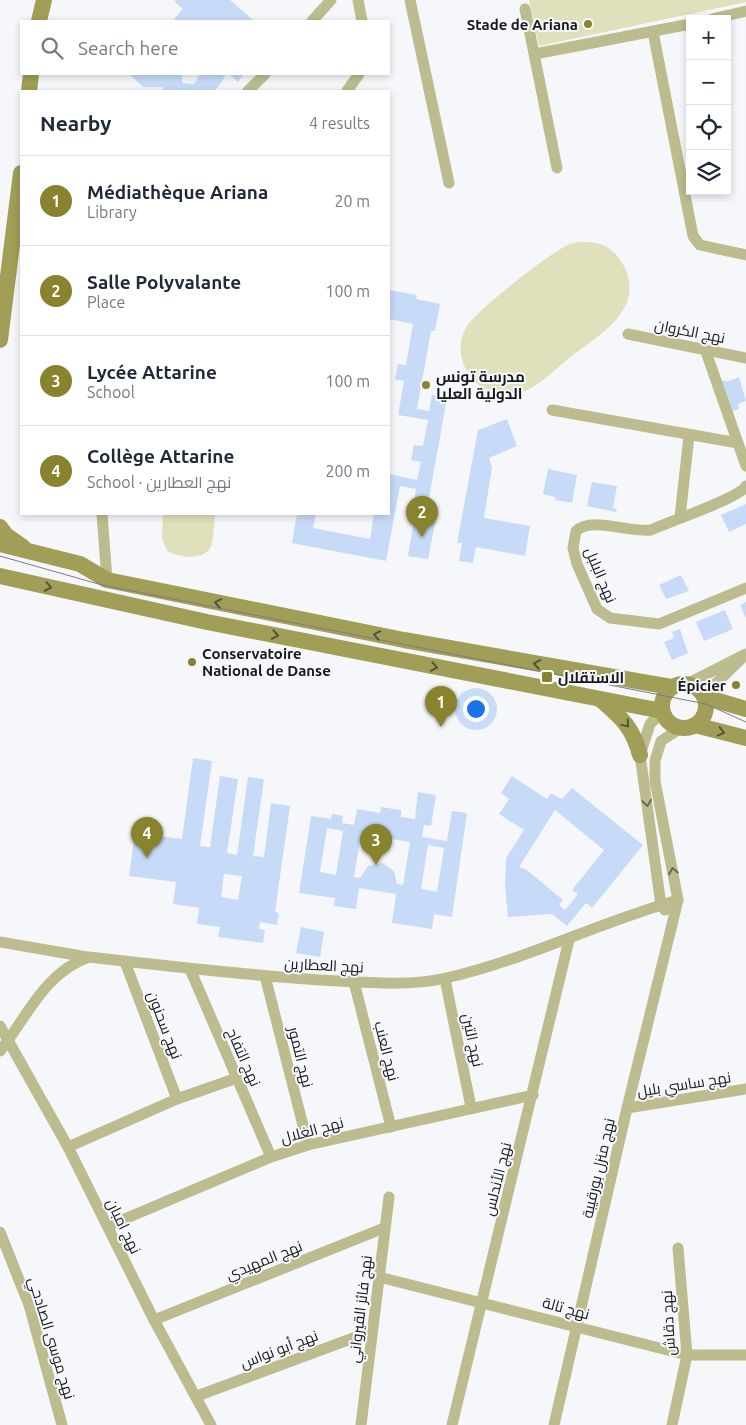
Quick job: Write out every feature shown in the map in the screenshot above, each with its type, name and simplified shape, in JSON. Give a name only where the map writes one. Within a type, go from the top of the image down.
[{"type":"street","points":[[313,20],[331,0]]},
{"type":"street","points":[[358,0],[362,20]]},
{"type":"street","points":[[410,0],[450,183]]},
{"type":"street","points":[[39,20],[43,1]]},
{"type":"street","points":[[525,9],[557,168]]},
{"type":"street","points":[[729,15],[746,11]]},
{"type":"street","points":[[535,54],[686,25]]},
{"type":"street","points":[[654,32],[692,236],[700,245],[746,255]]},
{"type":"street","points":[[29,90],[31,75]]},
{"type":"street","points":[[249,90],[264,75]]},
{"type":"street","points":[[348,90],[358,75]]},
{"type":"street","points":[[0,340],[20,181]]},
{"type":"street","name":"نهج الكروان","points":[[628,334],[746,358]]},
{"type":"street","points":[[705,349],[746,466]]},
{"type":"street","points":[[552,410],[689,436],[738,443]]},
{"type":"street","points":[[680,516],[689,436]]},
{"type":"street","name":"نهج البلبل","points":[[746,486],[743,491],[720,502],[680,516],[651,530],[641,532],[587,525],[576,531],[573,538],[578,564],[597,610],[610,618],[652,625],[670,621],[746,588]]},
{"type":"street","points":[[102,515],[107,580]]},
{"type":"street","points":[[0,527],[18,545],[36,553]]},
{"type":"street","points":[[0,544],[80,564],[90,564],[97,559],[104,547]]},
{"type":"street","points":[[80,564],[107,580],[404,640],[697,688],[704,696],[746,709]]},
{"type":"street","points":[[0,576],[207,622],[662,711],[669,722],[746,738]]},
{"type":"street","points":[[640,755],[650,724],[662,711],[664,696],[679,686],[746,654]]},
{"type":"street","points":[[704,696],[746,654]]},
{"type":"street","points":[[678,900],[656,781],[655,761],[661,741],[688,726],[706,710],[704,696]]},
{"type":"street","points":[[602,700],[628,725],[634,735],[640,755],[661,905],[673,919]]},
{"type":"street","name":"نهج العطارين","points":[[0,942],[89,957],[190,969],[354,982],[400,982],[445,979],[569,940],[678,900]]},
{"type":"street","name":"نهج منزل بورقيبة","points":[[554,1425],[627,1108],[678,900]]},
{"type":"street","name":"نهج الأندلس","points":[[452,1425],[569,940]]},
{"type":"street","points":[[0,1051],[45,987],[62,970],[75,962],[89,957]]},
{"type":"street","name":"نهج سحنون","points":[[125,962],[177,1099]]},
{"type":"street","name":"نهج التفاح","points":[[190,969],[271,1157]]},
{"type":"street","name":"نهج التمور","points":[[265,976],[308,1145]]},
{"type":"street","name":"نهج التين","points":[[445,979],[472,1107]]},
{"type":"street","name":"نهج العنب","points":[[354,982],[391,1127]]},
{"type":"street","name":"نهج امبان","points":[[0,1026],[68,1147],[154,1320],[212,1425]]},
{"type":"street","points":[[68,1147],[177,1099],[237,1078]]},
{"type":"street","name":"نهج ساسي بليل","points":[[627,1108],[746,1089]]},
{"type":"street","name":"نهج الغلال","points":[[108,1226],[271,1157],[308,1145],[472,1107],[533,1095]]},
{"type":"street","name":"نهج فائز القيرواني","points":[[361,1425],[389,1197]]},
{"type":"street","name":"نهج المهيدي","points":[[154,1320],[384,1228]]},
{"type":"street","name":"نهج موسى الصادحي","points":[[0,1232],[29,1305],[62,1425]]},
{"type":"street","name":"نهج دقاش","points":[[673,1424],[687,1355],[678,1248]]},
{"type":"street","name":"نهج تالة","points":[[379,1277],[687,1355],[746,1355]]},
{"type":"street","name":"نهج أبو نواس","points":[[197,1396],[372,1331]]},
{"type":"street","points":[[673,1424],[685,1425]]},
{"type":"green space","name":"Stade de Ariana","points":[[529,0],[746,0],[746,2],[539,46]]},
{"type":"green space","points":[[589,242],[607,247],[620,259],[625,267],[628,276],[629,293],[627,302],[618,317],[598,336],[540,382],[527,390],[514,395],[507,395],[494,393],[476,383],[469,375],[461,357],[462,336],[473,318],[548,257],[570,244]]},
{"type":"green space","points":[[163,515],[215,515],[211,546],[203,554],[190,557],[167,551],[162,538]]},
{"type":"building","points":[[230,0],[253,20],[176,20],[174,19],[183,9],[174,1]]},
{"type":"building","points":[[130,75],[182,75],[182,83],[194,84],[199,75],[223,75],[225,77],[216,90],[163,90],[163,87],[143,87]]},
{"type":"building","points":[[230,75],[243,75],[238,82]]},
{"type":"building","points":[[390,290],[417,295],[416,299],[440,304],[435,331],[431,331],[417,409],[429,411],[432,395],[447,398],[427,509],[413,506],[416,489],[400,486],[386,561],[292,543],[297,515],[316,515],[313,528],[370,539],[374,515],[390,515],[390,474],[417,480],[421,462],[411,460],[414,445],[423,446],[428,420],[398,415],[404,381],[395,379],[398,364],[406,365],[413,324],[390,319]]},
{"type":"building","points":[[739,377],[746,401],[738,404],[739,409],[730,412],[719,382],[725,380],[726,382]]},
{"type":"building","points":[[507,419],[517,446],[489,458],[492,467],[484,518],[530,526],[525,556],[476,547],[473,563],[459,561],[462,543],[457,543],[478,430]]},
{"type":"building","points":[[548,469],[577,475],[572,503],[556,500],[555,497],[543,494]]},
{"type":"building","points":[[592,482],[617,486],[613,508],[617,509],[616,512],[587,506]]},
{"type":"building","points":[[746,504],[746,524],[729,532],[721,515]]},
{"type":"building","points":[[415,515],[436,519],[428,559],[408,556]]},
{"type":"building","points":[[681,575],[689,591],[666,599],[659,585]]},
{"type":"building","points":[[746,602],[746,618],[740,605]]},
{"type":"building","points":[[725,610],[733,629],[704,641],[696,622]]},
{"type":"building","points":[[680,629],[688,653],[672,660],[664,642],[674,638],[672,632]]},
{"type":"building","points":[[193,758],[212,761],[200,846],[210,847],[220,776],[238,779],[227,853],[237,855],[248,777],[264,779],[253,856],[264,857],[271,803],[290,806],[275,912],[279,913],[277,925],[260,922],[259,929],[265,930],[263,943],[218,937],[220,927],[197,924],[199,908],[173,904],[176,882],[129,876],[135,833],[182,839]],"holes":[[[224,874],[242,876],[238,900],[221,897]]]},
{"type":"building","points":[[512,776],[547,799],[551,793],[562,799],[572,788],[643,845],[592,908],[586,903],[567,926],[552,914],[508,917],[505,885],[506,858],[524,830],[499,814],[509,799],[501,793]],"holes":[[[555,810],[604,850],[572,890],[578,894],[565,910],[559,905],[563,900],[527,870],[519,867]]]},
{"type":"building","points":[[418,792],[436,795],[431,826],[424,825],[422,837],[447,841],[452,811],[467,813],[452,917],[434,914],[432,929],[392,923],[396,894],[359,888],[356,909],[334,906],[335,898],[299,893],[311,816],[331,819],[332,814],[343,816],[342,823],[354,825],[357,809],[380,813],[381,807],[401,810],[401,817],[415,819]],"holes":[[[327,828],[343,831],[336,875],[320,872]],[[361,834],[410,842],[403,885],[397,884],[394,871],[382,863],[368,866],[360,878],[354,877]],[[428,845],[444,848],[437,892],[421,889]]]},
{"type":"building","points":[[301,927],[324,932],[320,957],[296,953]]},
{"type":"tram line","points":[[0,556],[102,585],[706,704],[746,722]]},
{"type":"place","name":"Stade de Ariana","points":[[588,24]]},
{"type":"place","name":"مدرسة تونس الدولية العليا","points":[[426,385]]},
{"type":"place","name":"Salle Polyvalante","points":[[422,537]]},
{"type":"place","name":"Conservatoire National de Danse","points":[[192,662]]},
{"type":"place","name":"الاستقلال","points":[[547,677]]},
{"type":"place","name":"Épicier","points":[[736,685]]},
{"type":"place","name":"Médiathèque Ariana","points":[[441,727]]},
{"type":"place","name":"Collège Attarine","points":[[147,858]]},
{"type":"place","name":"Lycée Attarine","points":[[376,865]]}]
